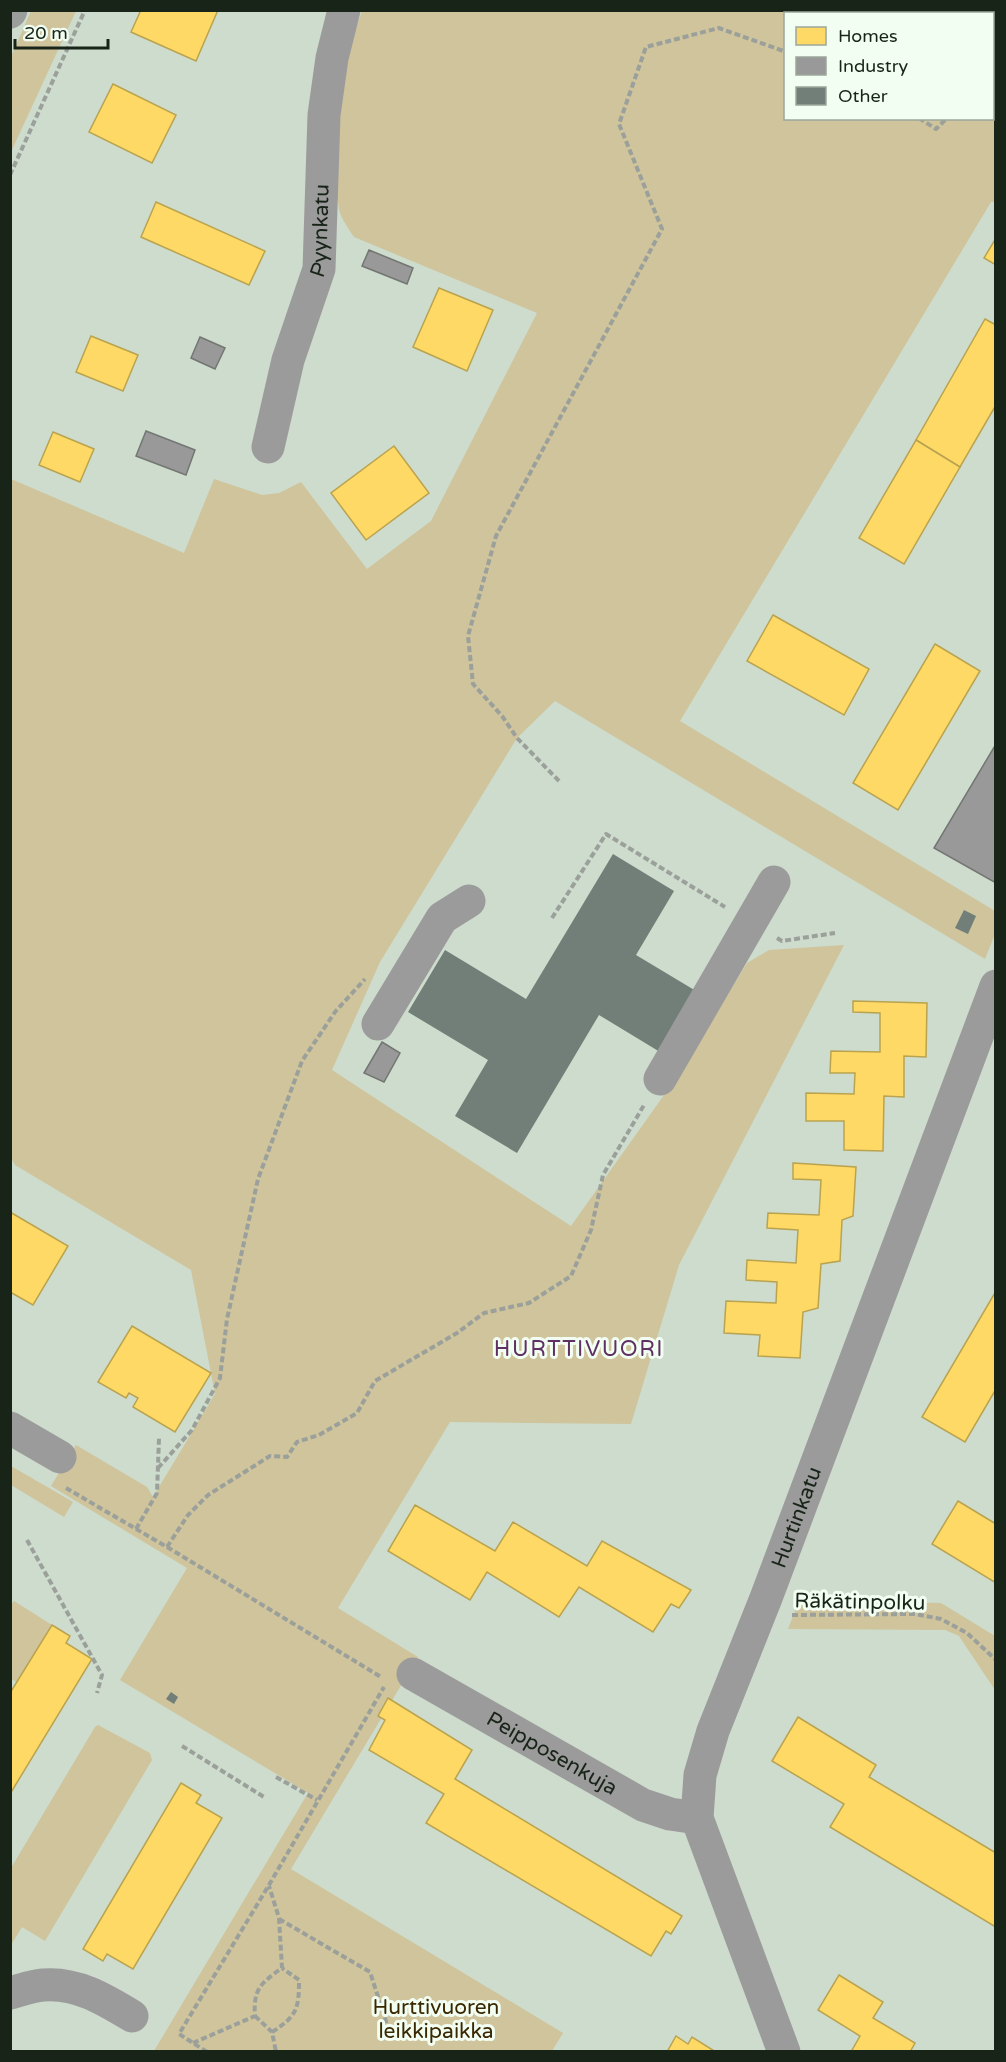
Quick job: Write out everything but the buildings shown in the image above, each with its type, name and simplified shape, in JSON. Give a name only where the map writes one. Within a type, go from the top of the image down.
[{"type":"street","name":"Pyynkatu","points":[[268,447],[288,360],[319,269],[324,115],[332,58],[344,10]]},
{"type":"street","points":[[660,1079],[774,882]]},
{"type":"street","points":[[378,1024],[442,918],[469,901]]},
{"type":"street","name":"Hurtinkatu","points":[[784,2052],[697,1818],[700,1775],[714,1731],[996,986]]},
{"type":"street","points":[[10,1428],[59,1470]]},
{"type":"street","name":"Peipposenkuja","points":[[413,1674],[643,1805],[669,1814],[697,1818]]},
{"type":"street","points":[[10,1993],[43,1985],[70,1986],[98,1996],[132,2016]]},
{"type":"path","points":[[10,175],[85,10]]},
{"type":"path","points":[[560,781],[517,738],[502,716],[473,684],[468,636],[496,536],[662,229],[619,124],[646,47],[719,28],[784,51]]},
{"type":"path","points":[[922,120],[936,129],[944,120]]},
{"type":"path","points":[[552,918],[606,834],[782,941],[835,933]]},
{"type":"path","points":[[158,1468],[192,1430],[220,1378],[228,1319],[258,1179],[302,1061],[335,1011],[366,977]]},
{"type":"path","points":[[167,1547],[188,1515],[208,1495],[270,1456],[286,1457],[297,1442],[319,1435],[357,1413],[375,1380],[457,1333],[484,1313],[529,1303],[571,1276],[591,1230],[603,1175],[660,1079]]},
{"type":"path","points":[[136,1529],[157,1493],[159,1438]]},
{"type":"path","points":[[59,1470],[136,1529],[387,1681],[269,1885],[179,2034],[207,2052]]},
{"type":"path","points":[[27,1539],[102,1675],[97,1693]]},
{"type":"path","name":"Räkätinpolku","points":[[782,1616],[915,1614],[941,1619],[967,1633],[996,1660]]},
{"type":"path","points":[[183,1746],[264,1797]]},
{"type":"path","points":[[276,1777],[317,1800]]},
{"type":"path","points":[[269,1885],[279,1918],[282,1968]]},
{"type":"path","points":[[279,1918],[370,1972],[390,2034]]},
{"type":"path","points":[[276,2052],[272,2031],[255,2016],[254,1998],[267,1978],[282,1968]]},
{"type":"path","points":[[272,2031],[290,2020],[299,2001],[299,1980],[282,1968]]},
{"type":"path","points":[[193,2043],[255,2016]]},
{"type":"green space","points":[[31,11],[76,11],[11,152],[11,57]]},
{"type":"green space","name":"Hurttivuoren leikkipaikka","points":[[362,11],[995,11],[995,202],[991,202],[680,721],[995,911],[995,934],[985,959],[555,701],[517,738],[380,962],[332,1070],[571,1226],[669,1088],[747,963],[769,950],[844,945],[679,1265],[631,1424],[450,1422],[338,1608],[418,1657],[291,1869],[563,2033],[552,2051],[154,2051],[308,1793],[120,1680],[187,1568],[51,1486],[76,1445],[147,1487],[153,1497],[215,1394],[191,1270],[15,1165],[11,1158],[11,479],[184,553],[214,479],[262,495],[279,493],[301,482],[367,569],[431,521],[537,313],[354,237],[339,209],[335,161],[338,109],[348,57]]},
{"type":"green space","points":[[11,1466],[73,1502],[64,1517],[11,1485]]},
{"type":"green space","points":[[14,1601],[52,1625],[17,1682],[11,1679],[10,1606]]},
{"type":"green space","points":[[799,1601],[941,1603],[995,1636],[995,1690],[959,1636],[945,1630],[788,1629]]},
{"type":"green space","points":[[98,1725],[150,1753],[152,1760],[45,1941],[22,1927],[11,1945],[11,1868]]},
{"type":"district","name":"HURTTIVUORI","points":[[579,1349]]}]
